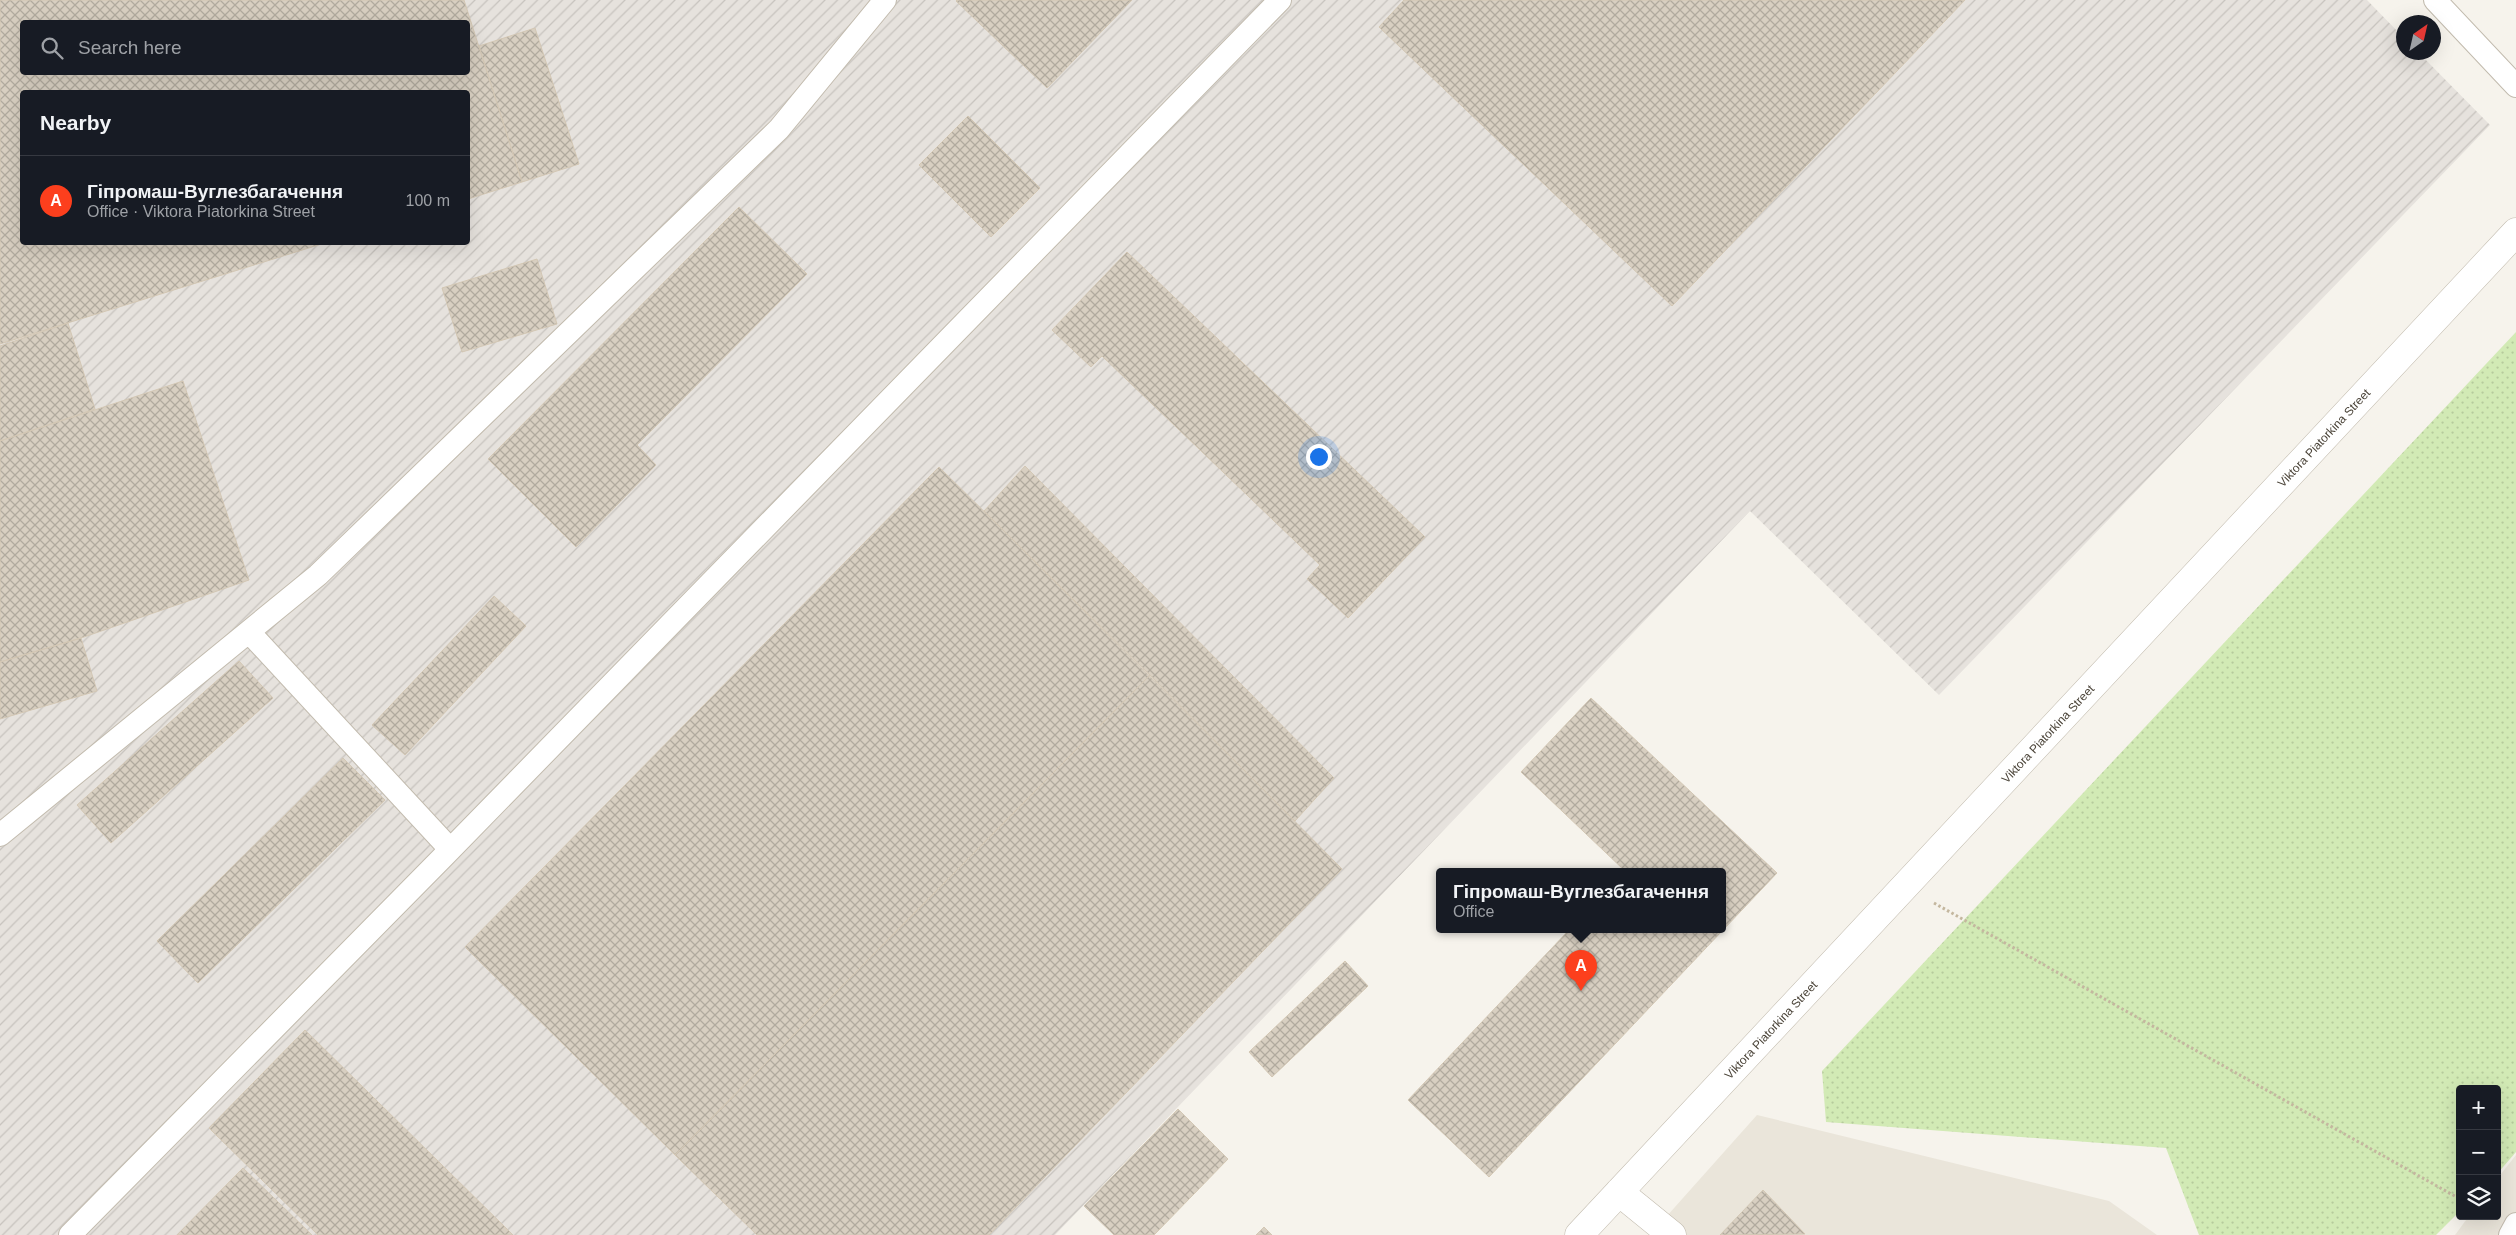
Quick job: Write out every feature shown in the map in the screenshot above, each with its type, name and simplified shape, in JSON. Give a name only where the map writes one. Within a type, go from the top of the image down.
[{"type":"street","name":"Viktora Piatorkina Street","points":[[1579,1235],[2516,232]]},
{"type":"street","points":[[1619,1192],[1672,1235]]},
{"type":"lane","points":[[0,835],[318,575],[778,129],[885,0]]},
{"type":"lane","points":[[70,1235],[450,850],[1280,0]]},
{"type":"lane","points":[[2434,0],[2516,86]]},
{"type":"lane","points":[[249,632],[450,850]]},
{"type":"lane","points":[[2510,1235],[2516,1224]]},
{"type":"path","points":[[1905,887],[2456,1197]]},
{"type":"shaded area","points":[[0,0],[2367,0],[2396,30],[2396,60],[2426,60],[2490,125],[1939,695],[1750,511],[1055,1235],[0,1235]]},
{"type":"shaded area","points":[[1757,1115],[2109,1201],[2157,1235],[1650,1235]]},
{"type":"shaded area","points":[[2516,1155],[2516,1235],[2455,1235],[2466,1220],[2501,1220],[2501,1174]]},
{"type":"green space","points":[[2516,332],[2516,1152],[2501,1169],[2501,1085],[2456,1085],[2456,1215],[2436,1235],[2199,1235],[2166,1148],[1826,1122],[1822,1071]]},
{"type":"building","points":[[0,0],[464,0],[522,182],[470,198],[470,90],[20,90],[20,245],[318,245],[0,344]]},
{"type":"building","points":[[957,0],[1132,0],[1047,88]]},
{"type":"building","points":[[1404,0],[1965,0],[1672,306],[1379,27]]},
{"type":"building","points":[[535,28],[579,164],[522,182],[479,46]]},
{"type":"building","points":[[968,116],[1040,188],[991,237],[919,165]]},
{"type":"building","points":[[739,207],[807,274],[637,445],[656,465],[576,547],[488,459]]},
{"type":"building","points":[[1127,252],[1425,537],[1348,618],[1307,579],[1320,565],[1102,356],[1091,367],[1052,330]]},
{"type":"building","points":[[537,259],[557,324],[462,352],[442,288]]},
{"type":"building","points":[[68,323],[95,409],[0,441],[0,346]]},
{"type":"building","points":[[183,381],[249,580],[81,638],[0,662],[0,441]]},
{"type":"building","points":[[1025,466],[1334,778],[1295,821],[984,511]]},
{"type":"building","points":[[939,467],[1150,675],[675,1155],[465,947]]},
{"type":"building","points":[[494,596],[526,626],[405,755],[372,725]]},
{"type":"building","points":[[81,638],[97,691],[0,719],[0,662]]},
{"type":"building","points":[[239,661],[273,698],[111,843],[77,805]]},
{"type":"building","points":[[1150,675],[1342,869],[989,1235],[757,1235],[675,1155]]},
{"type":"building","points":[[1591,698],[1777,873],[1726,927],[1726,868],[1622,868],[1521,772]]},
{"type":"building","points":[[343,758],[385,800],[198,983],[157,941]]},
{"type":"building","points":[[1566,933],[1720,933],[1489,1177],[1408,1100]]},
{"type":"building","points":[[1345,961],[1368,986],[1272,1077],[1249,1052]]},
{"type":"building","points":[[305,1030],[513,1235],[318,1235],[209,1128]]},
{"type":"building","points":[[1178,1109],[1228,1159],[1154,1235],[1114,1235],[1084,1206]]},
{"type":"building","points":[[243,1168],[312,1235],[177,1235]]},
{"type":"building","points":[[1763,1190],[1805,1234],[1720,1235]]},
{"type":"building","points":[[1264,1227],[1272,1235],[1256,1235]]},
{"type":"place","name":"Гіпромаш-Вуглезбагачення","points":[[1581,991]]}]
